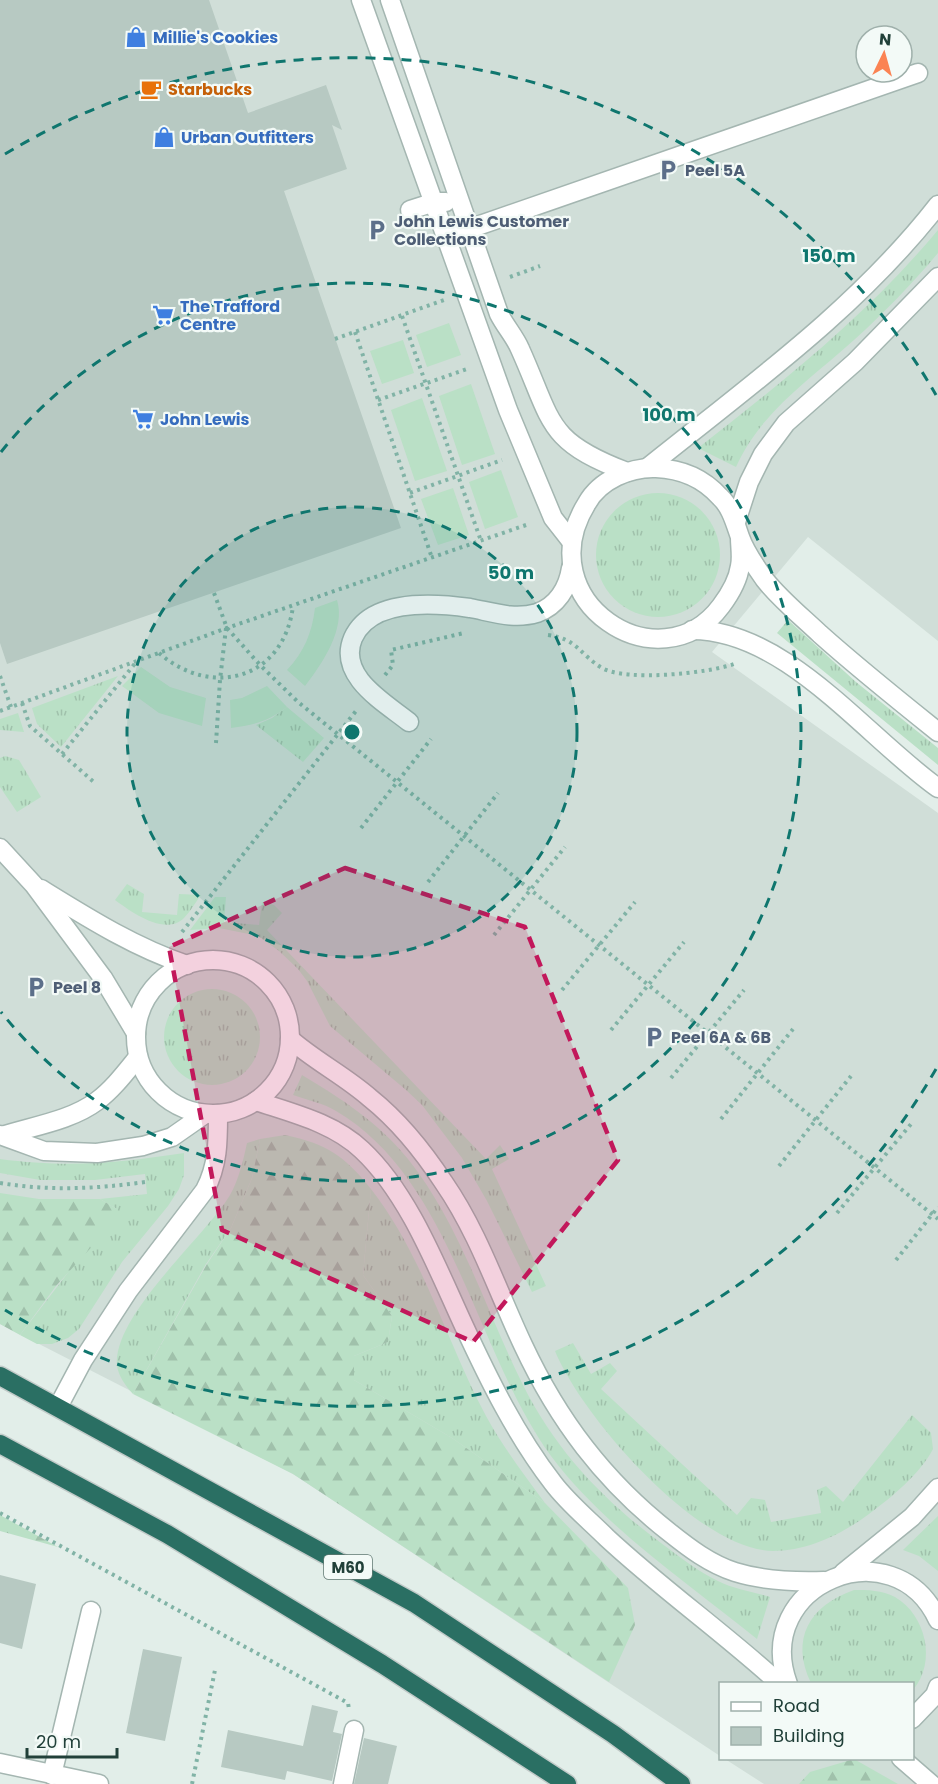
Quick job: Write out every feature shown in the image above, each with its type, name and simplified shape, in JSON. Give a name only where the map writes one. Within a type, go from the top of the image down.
[{"type":"highway","name":"M60","points":[[0,1376],[414,1603],[613,1734],[681,1784]]},
{"type":"highway","points":[[0,1444],[167,1534],[382,1664],[567,1784]]},
{"type":"highway","points":[[548,1770],[561,1784]]},
{"type":"street","points":[[361,0],[516,431],[553,518],[571,541]]},
{"type":"street","points":[[391,4],[499,314],[519,346],[538,398],[554,426],[579,450],[627,472]]},
{"type":"street","points":[[447,237],[467,220],[918,73]]},
{"type":"street","points":[[411,210],[435,202],[451,203],[467,220]]},
{"type":"street","points":[[647,468],[825,324],[894,256],[938,205]]},
{"type":"street","points":[[938,277],[929,299],[786,423],[763,454],[749,482],[738,530],[740,566],[732,592],[715,615],[692,630],[674,636],[647,638],[620,630],[598,615],[581,594],[572,568],[571,541],[577,519],[589,499],[606,483],[627,472],[647,468],[675,469],[701,480],[722,498],[738,530],[765,579],[785,602],[860,669],[938,732]]},
{"type":"street","points":[[409,722],[363,685],[353,670],[350,653],[353,638],[361,627],[375,615],[398,608],[421,605],[445,605],[508,616],[537,613],[564,592],[572,568]]},
{"type":"street","points":[[692,630],[715,630],[752,644],[789,663],[938,788]]},
{"type":"street","points":[[0,848],[34,885],[103,978],[136,1033]]},
{"type":"street","points":[[34,885],[114,934],[152,953],[187,964]]},
{"type":"street","points":[[211,960],[236,964],[258,975],[276,992],[286,1014],[290,1039],[285,1063],[274,1084],[256,1101],[238,1110],[212,1114],[182,1108],[162,1095],[147,1078],[138,1057],[136,1033],[140,1011],[151,991],[167,975],[187,964],[211,960]]},
{"type":"street","points":[[290,1039],[314,1060],[369,1096],[418,1145],[447,1186],[471,1230],[551,1400],[573,1435],[603,1473],[654,1521],[712,1562],[756,1577],[784,1582],[824,1581]]},
{"type":"street","points":[[2,1135],[62,1117],[95,1103],[138,1057]]},
{"type":"street","points":[[256,1101],[321,1123],[362,1149],[405,1206],[524,1444],[555,1486],[630,1559],[724,1634],[779,1682]]},
{"type":"street","points":[[2,1135],[44,1151],[97,1153],[143,1146],[172,1137],[212,1114]]},
{"type":"street","points":[[58,1407],[83,1360],[128,1291],[205,1190],[213,1175],[218,1155],[212,1114]]},
{"type":"street","points":[[788,1682],[782,1669],[782,1643],[789,1618],[804,1597],[824,1581],[843,1573],[912,1516],[938,1488]]},
{"type":"street","points":[[843,1573],[868,1571],[894,1577],[915,1589],[933,1608],[938,1620]]},
{"type":"street","points":[[52,1775],[91,1611]]},
{"type":"street","points":[[914,1717],[935,1695],[938,1687]]},
{"type":"street","points":[[343,1784],[354,1730]]},
{"type":"street","points":[[903,1760],[931,1784]]},
{"type":"street","points":[[0,1763],[99,1784]]},
{"type":"path","points":[[489,284],[540,266]]},
{"type":"path","points":[[335,339],[465,293]]},
{"type":"path","points":[[402,316],[481,541]]},
{"type":"path","points":[[355,332],[432,558]]},
{"type":"path","points":[[378,400],[473,367]]},
{"type":"path","points":[[410,493],[506,459]]},
{"type":"path","points":[[0,711],[226,628],[553,518]]},
{"type":"path","points":[[214,593],[226,628],[298,702],[938,1219]]},
{"type":"path","points":[[158,652],[187,672],[220,680],[241,675],[260,665],[275,653],[291,624],[293,606]]},
{"type":"path","points":[[216,743],[226,628]]},
{"type":"path","points":[[664,674],[734,665],[752,644]]},
{"type":"path","points":[[62,754],[138,660]]},
{"type":"path","points":[[0,676],[11,707]]},
{"type":"path","points":[[22,703],[30,726],[95,783]]},
{"type":"path","points":[[361,828],[431,739]]},
{"type":"path","points":[[428,882],[498,793]]},
{"type":"path","points":[[494,935],[565,847]]},
{"type":"path","points":[[562,990],[634,902]]},
{"type":"path","points":[[611,1030],[684,942]]},
{"type":"path","points":[[671,1078],[744,990]]},
{"type":"path","points":[[721,1119],[792,1029]]},
{"type":"path","points":[[779,1166],[851,1076]]},
{"type":"path","points":[[837,1213],[911,1124]]},
{"type":"path","points":[[0,1183],[40,1189],[95,1190],[145,1182]]},
{"type":"path","points":[[896,1260],[938,1208]]},
{"type":"path","points":[[0,1513],[348,1703],[354,1730]]},
{"type":"path","points":[[192,1784],[215,1670]]},
{"type":"highlighted area","points":[[345,868],[525,927],[618,1160],[473,1342],[222,1230],[169,947]]},
{"type":"shaded area","points":[[0,0],[938,0],[938,641],[808,537],[712,652],[938,813],[938,1784],[764,1784],[727,1760],[914,1760],[914,1682],[719,1682],[719,1755],[293,1474],[0,1324]]},
{"type":"green space","points":[[938,230],[938,253],[876,319],[773,413],[746,447],[736,467],[698,448],[762,398],[854,319]]},
{"type":"green space","points":[[449,323],[461,355],[427,367],[416,335]]},
{"type":"green space","points":[[403,340],[414,373],[382,384],[370,351]]},
{"type":"green space","points":[[471,384],[495,454],[462,465],[439,396]]},
{"type":"green space","points":[[422,398],[447,471],[415,481],[391,410]]},
{"type":"green space","points":[[501,470],[518,517],[485,529],[469,482]]},
{"type":"green space","points":[[453,488],[469,535],[438,545],[421,499]]},
{"type":"green space","points":[[658,493],[682,498],[702,511],[715,531],[720,555],[715,579],[702,599],[682,612],[658,617],[634,612],[614,599],[601,579],[596,555],[601,531],[614,511],[634,498]]},
{"type":"green space","points":[[337,600],[338,623],[331,646],[305,686],[287,670],[306,642],[315,608]]},
{"type":"green space","points":[[788,620],[856,682],[938,748],[938,765],[777,633]]},
{"type":"green space","points":[[141,667],[170,687],[206,698],[202,726],[159,713],[122,686]]},
{"type":"green space","points":[[118,676],[61,747],[37,724],[32,708]]},
{"type":"green space","points":[[267,686],[287,707],[261,722],[231,728],[230,700],[242,698]]},
{"type":"green space","points":[[287,707],[324,738],[303,762],[256,725],[272,718]]},
{"type":"green space","points":[[18,713],[24,732],[0,730],[0,719]]},
{"type":"green space","points":[[5,756],[19,760],[41,797],[17,812],[0,787],[0,758]]},
{"type":"green space","points":[[127,884],[144,894],[142,912],[177,915],[179,894],[201,895],[184,918],[176,923],[158,924],[138,916],[115,900]]},
{"type":"green space","points":[[215,897],[226,897],[224,922],[259,925],[262,902],[274,905],[282,913],[267,930],[486,1159],[500,1145],[509,1159],[492,1169],[546,1286],[532,1292],[487,1201],[462,1158],[422,1105],[330,1026],[307,981],[298,969],[258,936],[219,928],[190,930]]},
{"type":"green space","points":[[212,989],[230,992],[246,1003],[257,1019],[260,1037],[257,1055],[246,1071],[230,1082],[212,1085],[194,1082],[178,1071],[167,1055],[164,1037],[167,1019],[178,1003],[194,992]]},
{"type":"green space","points":[[302,1075],[372,1122],[408,1159],[427,1185],[458,1240],[509,1356],[536,1409],[566,1453],[583,1473],[640,1527],[696,1568],[724,1584],[770,1597],[757,1639],[622,1531],[573,1482],[551,1456],[525,1414],[435,1223],[408,1179],[375,1141],[336,1111],[293,1095]]},
{"type":"green space","points":[[285,1135],[324,1147],[334,1153],[352,1168],[371,1189],[363,1275],[392,1316],[388,1342],[354,1356],[354,1380],[452,1438],[545,1503],[628,1588],[635,1625],[609,1682],[293,1474],[133,1394],[207,1264],[231,1228],[252,1178],[260,1139]]},
{"type":"green space","points":[[260,1139],[252,1178],[231,1228],[206,1264],[133,1394],[119,1374],[117,1366],[119,1346],[129,1324],[162,1278],[230,1195],[247,1143]]},
{"type":"green space","points":[[184,1153],[184,1175],[179,1189],[122,1262],[79,1329],[68,1338],[52,1344],[37,1344],[20,1335],[117,1209],[100,1199],[147,1194],[145,1174],[95,1180],[40,1180],[0,1173],[0,1159],[70,1164]]},
{"type":"green space","points":[[371,1189],[390,1215],[406,1243],[486,1416],[545,1503],[452,1438],[354,1380],[354,1356],[388,1342],[392,1316],[363,1275]]},
{"type":"green space","points":[[0,1193],[39,1199],[100,1199],[117,1209],[118,1218],[56,1286],[20,1335],[0,1324]]},
{"type":"green space","points":[[573,1343],[591,1374],[610,1363],[617,1371],[601,1389],[737,1515],[751,1498],[765,1500],[771,1522],[821,1513],[817,1490],[826,1486],[843,1502],[912,1415],[931,1433],[933,1449],[921,1467],[896,1493],[859,1521],[836,1534],[812,1545],[786,1550],[773,1551],[743,1545],[711,1529],[678,1505],[616,1443],[569,1379],[555,1351]]},
{"type":"green space","points":[[0,1515],[58,1547],[0,1531]]},
{"type":"green space","points":[[938,1516],[938,1571],[919,1556],[903,1550]]},
{"type":"green space","points":[[854,1590],[875,1591],[895,1597],[906,1605],[921,1627],[925,1640],[925,1666],[914,1688],[914,1682],[811,1682],[805,1667],[804,1638],[815,1615],[838,1597]]},
{"type":"green space","points":[[856,1760],[898,1784],[799,1784],[810,1772]]},
{"type":"building","name":"The Trafford Centre","points":[[0,0],[209,0],[248,113],[326,85],[342,130],[332,125],[347,169],[284,191],[401,528],[7,664],[0,643]]},
{"type":"building","points":[[0,1575],[36,1584],[22,1649],[0,1643]]},
{"type":"building","points":[[143,1649],[182,1657],[165,1741],[126,1733]]},
{"type":"building","points":[[312,1705],[338,1711],[333,1732],[342,1734],[332,1781],[287,1771],[285,1780],[221,1767],[228,1730],[303,1746]]},
{"type":"building","points":[[364,1738],[397,1746],[388,1784],[354,1784]]},
{"type":"place","name":"Millie's Cookies","points":[[136,37]]},
{"type":"place","name":"Starbucks","points":[[151,89]]},
{"type":"place","name":"Urban Outfitters","points":[[164,137]]},
{"type":"place","name":"Peel 5A","points":[[668,170]]},
{"type":"place","name":"John Lewis Customer Collections","points":[[377,230]]},
{"type":"place","name":"The Trafford Centre","points":[[163,315]]},
{"type":"place","name":"John Lewis","points":[[143,419]]},
{"type":"place","name":"Peel 8","points":[[36,987]]},
{"type":"place","name":"Peel 6A & 6B","points":[[654,1037]]}]
